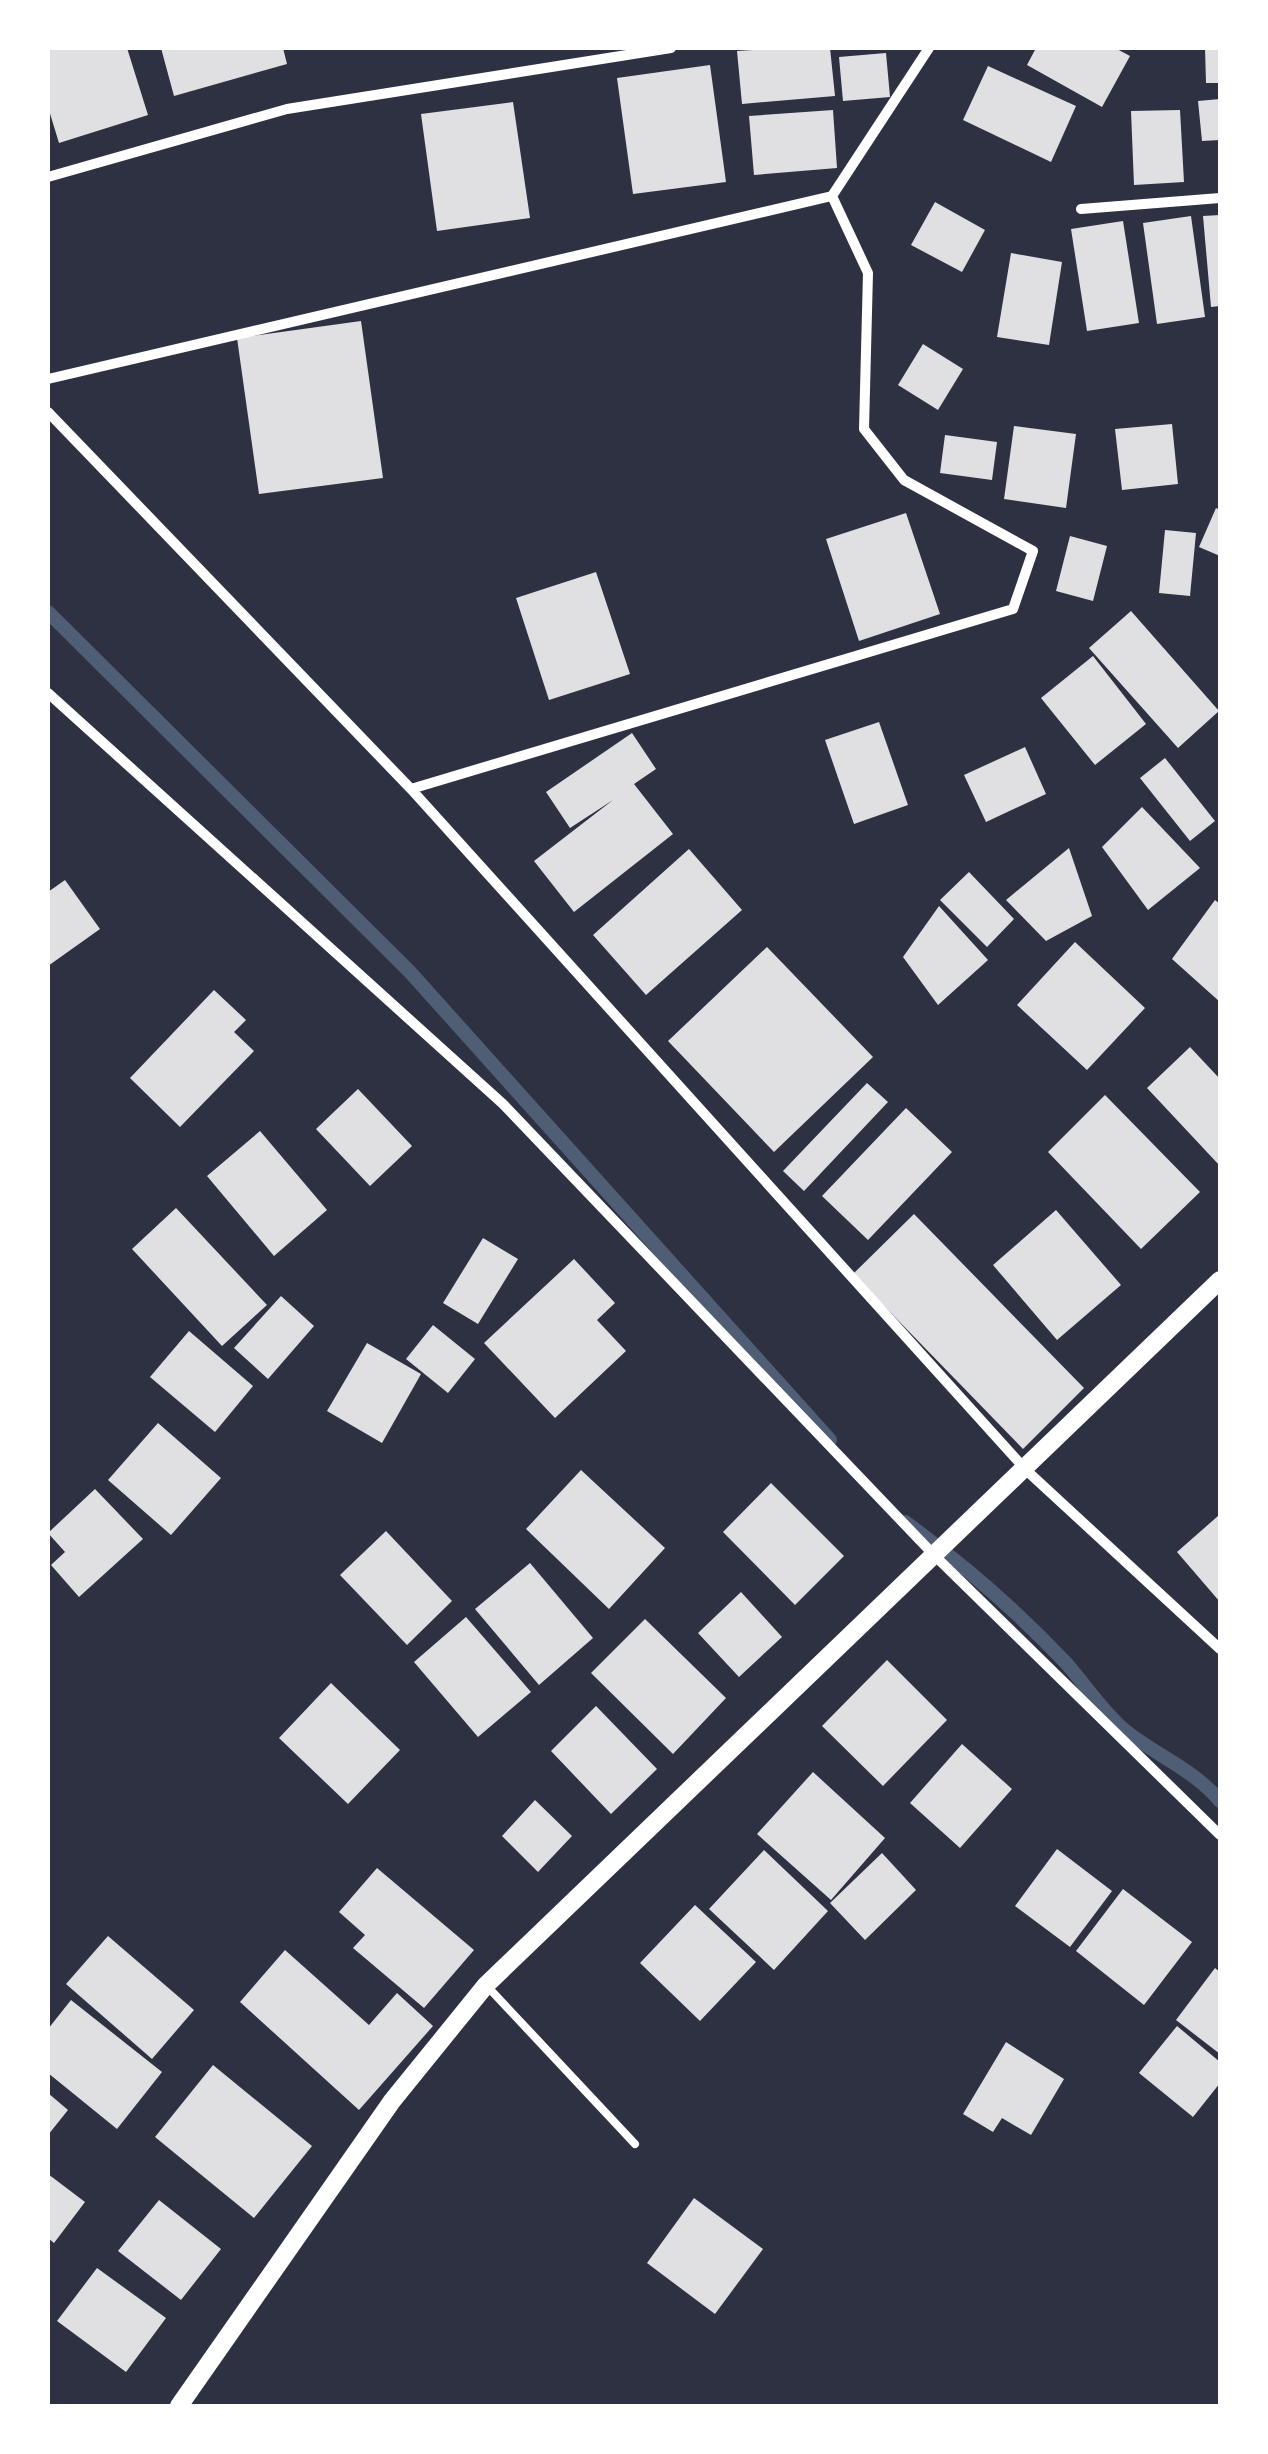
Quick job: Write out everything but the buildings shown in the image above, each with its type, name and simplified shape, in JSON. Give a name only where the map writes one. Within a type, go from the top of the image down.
[{"type":"street","points":[[48,177],[287,109],[671,48]]},
{"type":"street","points":[[48,378],[832,196],[930,48]]},
{"type":"street","points":[[411,788],[1013,610],[1032,552],[904,480],[864,429],[868,274],[832,196]]},
{"type":"street","points":[[1081,209],[1220,198]]},
{"type":"street","points":[[48,412],[411,788],[1021,1475],[1220,1649]]},
{"type":"street","points":[[48,693],[503,1104],[935,1552],[1220,1836]]},
{"type":"street","points":[[180,2406],[392,2101],[486,1985],[1220,1280]]},
{"type":"lane","points":[[486,1985],[635,2144]]},
{"type":"waterway","points":[[48,612],[410,972],[830,1440]]},
{"type":"waterway","points":[[905,1522],[969,1571],[1029,1625],[1122,1728],[1198,1780],[1220,1801]]}]
